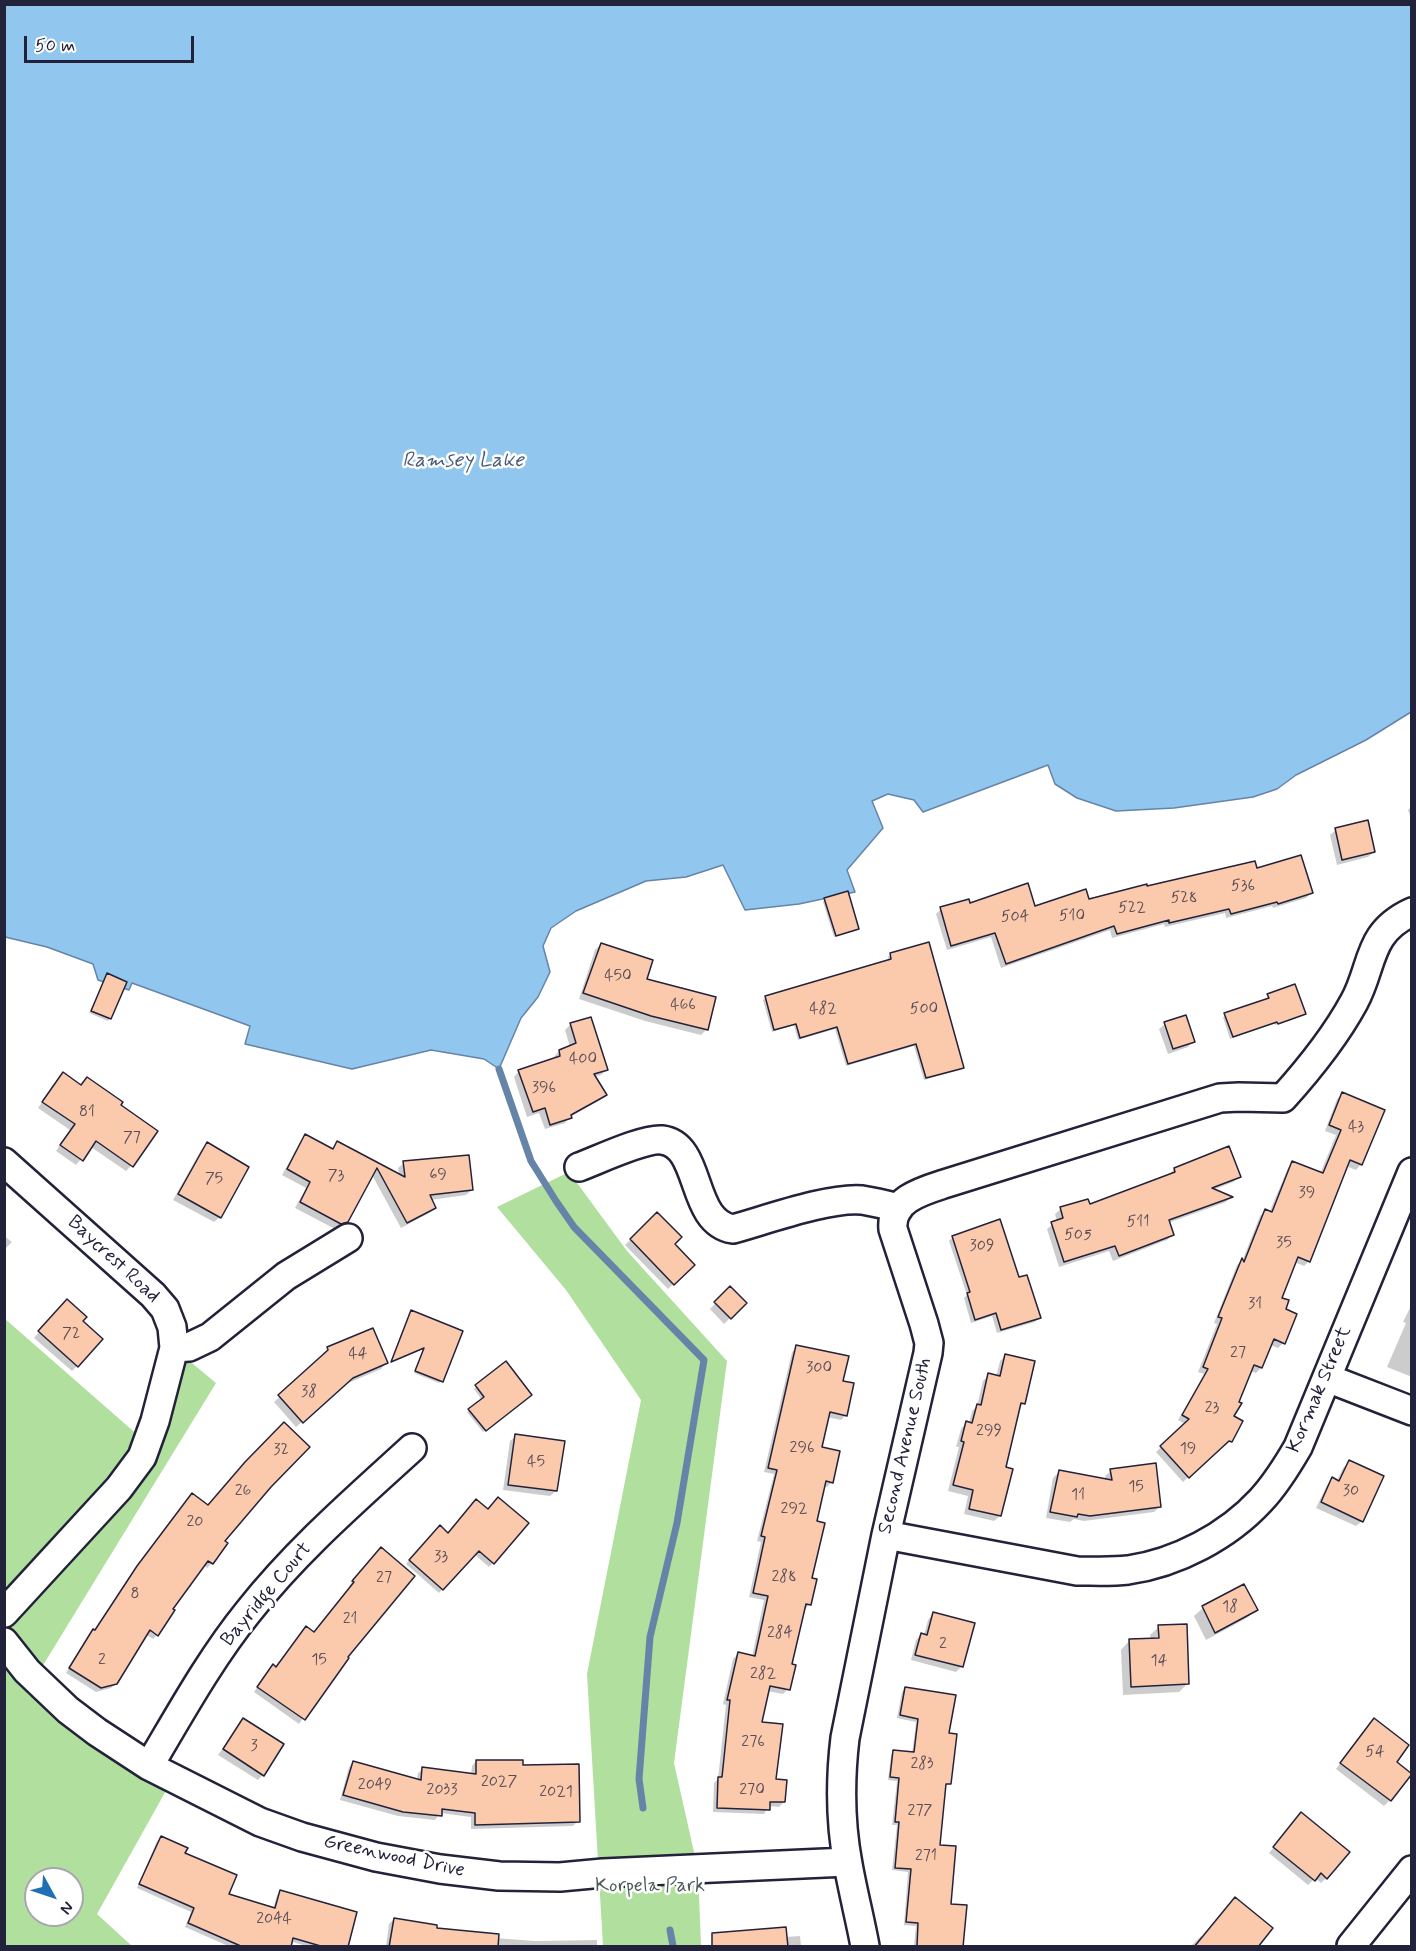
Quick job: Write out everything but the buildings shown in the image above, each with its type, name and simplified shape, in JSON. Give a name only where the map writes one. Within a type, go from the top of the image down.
[{"type":"street","points":[[579,1167],[647,1142],[662,1140],[671,1143],[680,1150],[688,1162],[706,1208],[713,1219],[722,1227],[733,1229],[843,1201],[860,1200],[899,1208],[906,1199],[918,1192],[1220,1098],[1283,1098],[1329,1043],[1356,1000],[1373,948],[1389,927],[1412,912]]},
{"type":"street","name":"Baycrest Road","points":[[4,1162],[153,1295],[165,1309],[172,1327],[174,1348],[155,1421],[142,1457],[119,1488],[4,1613]]},
{"type":"street","name":"Kormak Street","points":[[886,1535],[1077,1571],[1103,1572],[1129,1569],[1184,1553],[1214,1538],[1241,1520],[1262,1500],[1282,1474],[1298,1447],[1412,1173]]},
{"type":"street","name":"Second Avenue South","points":[[865,1947],[847,1862],[841,1790],[845,1738],[886,1535],[929,1343],[893,1229],[892,1220],[899,1208]]},
{"type":"street","points":[[174,1348],[189,1347],[210,1337],[286,1276],[348,1238]]},
{"type":"street","points":[[1327,1378],[1412,1411]]},
{"type":"street","name":"Bayridge Court","points":[[149,1766],[222,1647],[246,1614],[304,1548],[412,1448]]},
{"type":"street","name":"Greenwood Drive","points":[[4,1642],[27,1671],[68,1710],[149,1766],[260,1822],[302,1837],[376,1857],[440,1869],[499,1876],[560,1877],[847,1862]]},
{"type":"street","points":[[1351,1947],[1412,1870]]},
{"type":"green space","name":"Korpela Park","points":[[569,1172],[627,1251],[727,1361],[674,1763],[698,1870],[701,1946],[603,1946],[587,1674],[641,1400],[566,1290],[497,1207]]},
{"type":"green space","points":[[4,1318],[148,1444],[175,1349],[216,1383],[34,1680],[172,1780],[97,1914],[132,1946],[5,1946]]},
{"type":"water","name":"Ramsey Lake","points":[[5,5],[1411,5],[1411,712],[1366,740],[1296,775],[1277,789],[1253,797],[1174,808],[1116,811],[1077,798],[1055,784],[1048,765],[923,812],[914,800],[888,794],[872,801],[883,828],[847,870],[855,892],[799,904],[745,910],[723,865],[686,877],[646,881],[576,911],[551,928],[543,946],[550,972],[538,997],[521,1018],[499,1069],[484,1059],[431,1050],[352,1069],[245,1044],[250,1026],[132,983],[129,990],[98,980],[93,964],[47,947],[5,937]]},
{"type":"waterway","points":[[499,1069],[531,1161],[574,1227],[704,1360],[677,1523],[650,1637],[639,1779],[643,1808]]},
{"type":"waterway","points":[[670,1930],[673,1946]]}]
